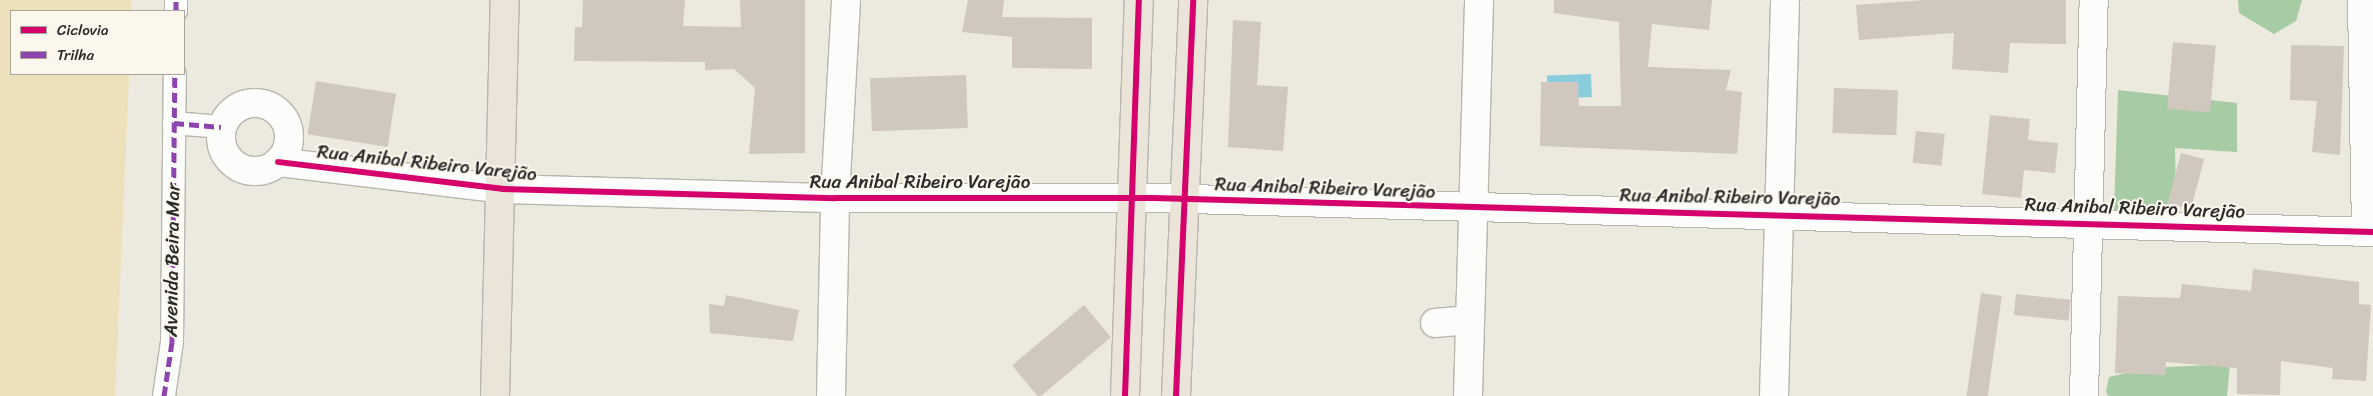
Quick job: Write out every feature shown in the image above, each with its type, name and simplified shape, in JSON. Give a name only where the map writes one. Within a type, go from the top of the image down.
[{"type":"main road","points":[[495,396],[504,189],[505,0]]},
{"type":"main road","points":[[1125,396],[1139,0]]},
{"type":"main road","points":[[1176,396],[1186,199],[1192,0]]},
{"type":"street","points":[[831,396],[835,198],[846,0]]},
{"type":"street","points":[[1468,396],[1479,0]]},
{"type":"street","points":[[1774,396],[1785,0]]},
{"type":"street","points":[[2084,396],[2092,221],[2094,0]]},
{"type":"street","points":[[2362,0],[2370,231]]},
{"type":"street","name":"Avenida Beira Mar","points":[[164,396],[172,342],[175,75]]},
{"type":"street","points":[[248,103],[273,107],[282,116],[289,134],[286,152],[278,162],[255,172],[232,162],[224,152],[221,127],[227,116],[248,103]]},
{"type":"street","points":[[174,123],[221,127]]},
{"type":"street","name":"Rua Anibal Ribeiro Varejão","points":[[278,162],[504,189],[835,198],[1133,198],[1473,207],[1779,212],[2370,231]]},
{"type":"street","points":[[1435,323],[1470,320]]},
{"type":"green space","points":[[2238,0],[2302,0],[2296,21],[2274,34],[2239,13]]},
{"type":"green space","points":[[2118,90],[2237,103],[2237,152],[2175,148],[2176,199],[2156,213],[2114,213]]},
{"type":"green space","points":[[2230,364],[2227,396],[2108,396],[2106,391],[2109,377],[2147,368]]},
{"type":"sand","points":[[0,0],[131,0],[131,10],[10,10],[10,75],[129,75],[115,396],[0,396]]},
{"type":"water","points":[[1591,74],[1592,97],[1548,99],[1547,76]]},
{"type":"building","points":[[583,0],[685,0],[683,26],[741,27],[740,0],[805,0],[805,153],[749,154],[755,88],[734,69],[705,70],[705,62],[574,61],[575,27],[582,27]]},
{"type":"building","points":[[968,0],[1004,0],[1002,17],[1092,18],[1092,69],[1012,68],[1012,37],[962,32]]},
{"type":"building","points":[[1554,0],[1712,0],[1709,30],[1652,24],[1648,67],[1731,70],[1726,90],[1742,92],[1737,154],[1540,146],[1541,82],[1578,82],[1579,106],[1621,106],[1619,22],[1554,13]]},
{"type":"building","points":[[1925,0],[2066,0],[2066,44],[2010,43],[2008,73],[1952,69],[1954,33],[1859,40],[1856,5]]},
{"type":"building","points":[[1233,20],[1261,22],[1257,85],[1288,87],[1283,151],[1228,147]]},
{"type":"building","points":[[2173,42],[2216,46],[2210,112],[2167,109]]},
{"type":"building","points":[[2291,45],[2344,46],[2340,155],[2312,152],[2317,101],[2290,100]]},
{"type":"building","points":[[966,75],[968,128],[872,131],[870,78]]},
{"type":"building","points":[[316,81],[396,94],[388,147],[308,134]]},
{"type":"building","points":[[1834,88],[1898,90],[1896,135],[1832,133]]},
{"type":"building","points":[[1990,115],[2030,119],[2028,140],[2058,143],[2055,173],[2024,170],[2021,198],[1982,194]]},
{"type":"building","points":[[1916,131],[1945,134],[1941,166],[1913,163]]},
{"type":"building","points":[[2181,153],[2204,159],[2191,209],[2168,203]]},
{"type":"building","points":[[2253,269],[2359,282],[2359,304],[2371,305],[2366,381],[2332,379],[2333,368],[2281,361],[2280,395],[2237,394],[2237,368],[2166,362],[2165,375],[2115,373],[2118,296],[2180,298],[2182,284],[2251,291]]},
{"type":"building","points":[[1981,293],[2002,296],[1988,396],[1967,396]]},
{"type":"building","points":[[2016,294],[2071,300],[2069,321],[2014,315]]},
{"type":"building","points":[[726,295],[799,310],[793,341],[710,333],[709,304],[724,306]]},
{"type":"building","points":[[1084,305],[1111,337],[1041,396],[1038,396],[1012,365]]},
{"type":"marked path","points":[[176,0],[176,10]]},
{"type":"marked path","points":[[164,396],[172,342],[175,75]]},
{"type":"marked path","points":[[174,123],[221,127]]},
{"type":"cycle path","points":[[1125,396],[1139,0]]},
{"type":"cycle path","points":[[1176,396],[1193,0]]},
{"type":"cycle path","points":[[278,162],[503,189],[835,198],[1154,198],[2373,232]]}]
